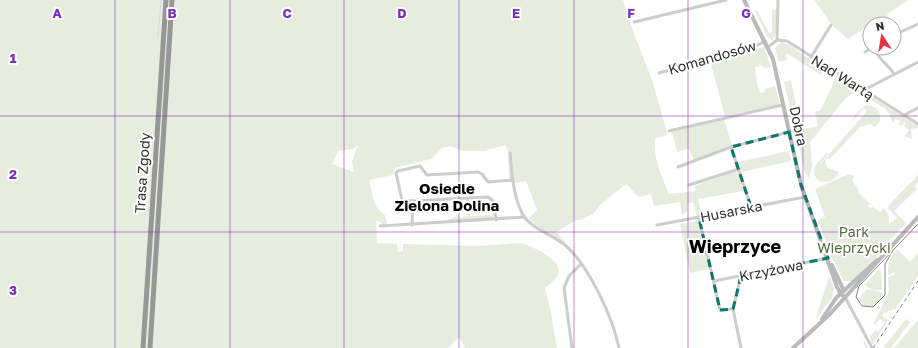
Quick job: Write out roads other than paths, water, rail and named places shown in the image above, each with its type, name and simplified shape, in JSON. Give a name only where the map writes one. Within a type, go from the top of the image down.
[{"type":"highway","name":"Trasa Zgody","points":[[144,348],[166,0]]},
{"type":"highway","name":"Trasa Zgody","points":[[150,348],[172,0]]},
{"type":"street","points":[[634,22],[726,0]]},
{"type":"street","name":"Dobra","points":[[744,0],[768,47],[776,70],[805,197],[842,292]]},
{"type":"street","points":[[768,47],[777,40],[778,0]]},
{"type":"street","points":[[902,31],[918,24]]},
{"type":"street","points":[[811,57],[831,25]]},
{"type":"street","name":"Nad Wartą","points":[[777,40],[787,41],[918,124]]},
{"type":"street","name":"Komandosów","points":[[659,73],[756,46],[765,41]]},
{"type":"street","points":[[878,56],[890,67],[894,74]]},
{"type":"street","points":[[864,90],[918,62]]},
{"type":"street","points":[[669,131],[784,106]]},
{"type":"street","points":[[904,114],[918,108]]},
{"type":"street","points":[[678,167],[730,147],[789,132]]},
{"type":"street","points":[[730,147],[739,169],[751,207]]},
{"type":"street","points":[[510,153],[515,194],[524,217],[545,234],[565,245],[581,264],[600,298],[616,334],[620,348]]},
{"type":"street","points":[[496,220],[493,201],[488,197],[413,202],[405,201],[400,198],[396,175],[398,171],[420,166],[427,175],[478,172],[482,174],[488,182],[513,180]]},
{"type":"street","points":[[689,185],[739,169]]},
{"type":"street","name":"Husarska","points":[[657,226],[805,197]]},
{"type":"street","points":[[412,225],[413,202]]},
{"type":"street","points":[[380,226],[496,220],[524,217]]},
{"type":"street","points":[[793,348],[845,297],[918,217]]},
{"type":"street","points":[[699,218],[720,310],[733,309]]},
{"type":"street","points":[[821,321],[828,309],[842,292],[882,256]]},
{"type":"street","name":"Krzyżowa","points":[[714,281],[828,259]]},
{"type":"street","points":[[572,348],[564,288],[569,276],[581,264]]},
{"type":"street","points":[[741,276],[733,309],[741,348]]},
{"type":"street","points":[[842,292],[872,348]]},
{"type":"waterway","points":[[158,37],[161,0]]},
{"type":"waterway","points":[[864,342],[867,348]]},
{"type":"tram line","points":[[892,252],[885,264],[885,295],[873,307],[862,306],[856,297],[859,286],[918,224]]},
{"type":"railway","points":[[873,348],[918,281]]},
{"type":"district","name":"Osiedle Zielona Dolina","points":[[447,196]]},
{"type":"district","name":"Wieprzyce","points":[[735,246]]},
{"type":"park label","name":"Park Wieprzycki","points":[[854,240]]}]
